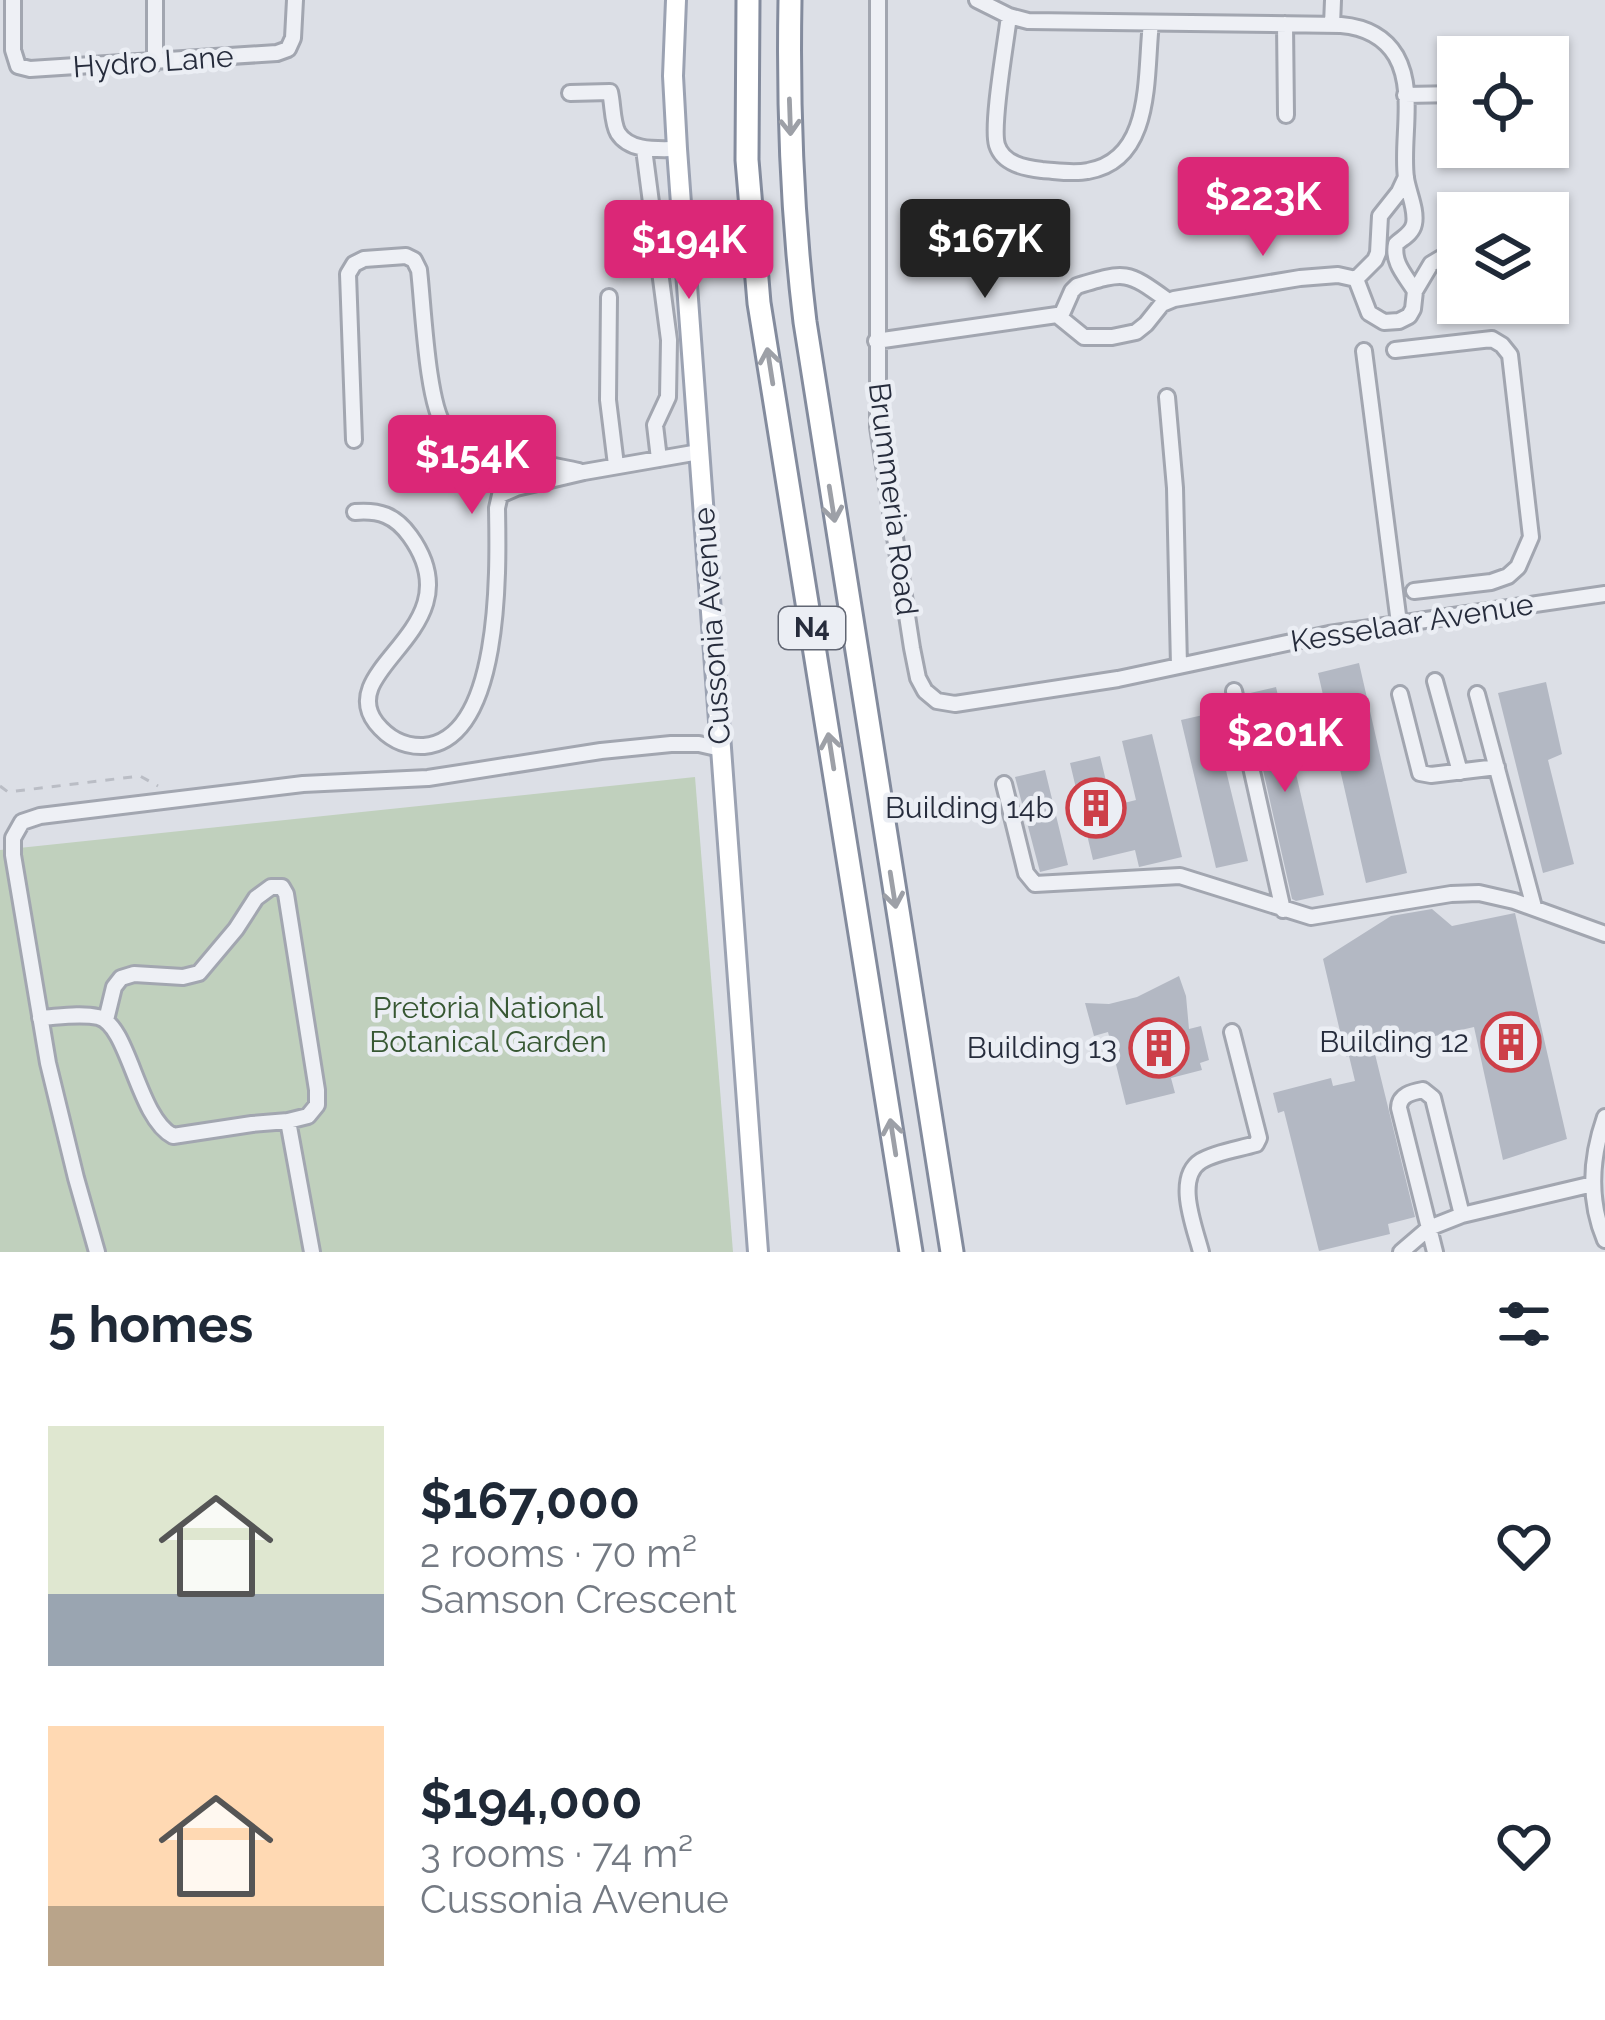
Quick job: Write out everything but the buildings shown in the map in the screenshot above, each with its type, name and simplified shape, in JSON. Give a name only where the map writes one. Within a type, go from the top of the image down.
[{"type":"highway","name":"N4","points":[[748,0],[747,160],[760,303],[911,1252]]},
{"type":"highway","name":"N4","points":[[790,0],[790,140],[805,322],[952,1252]]},
{"type":"main road","name":"Cussonia Avenue","points":[[676,0],[676,148],[758,1252]]},
{"type":"street","name":"Hydro Lane","points":[[14,0],[14,50],[17,64],[24,68],[268,55],[288,49],[295,0]]},
{"type":"street","points":[[155,0],[155,62]]},
{"type":"street","name":"Brummeria Road","points":[[878,0],[879,436],[920,683],[937,701]]},
{"type":"street","points":[[977,0],[1028,21],[1285,23],[1365,30],[1387,44],[1398,59],[1405,94],[1406,178],[1414,225],[1399,240],[1388,240],[1380,228]]},
{"type":"street","points":[[1332,25],[1333,0]]},
{"type":"street","points":[[1010,16],[997,146],[1004,157],[1019,165],[1069,172],[1113,162],[1136,135],[1150,23]]},
{"type":"street","points":[[1285,23],[1286,115]]},
{"type":"street","points":[[569,93],[611,93],[619,136],[644,149],[676,148]]},
{"type":"street","points":[[1405,94],[1437,94]]},
{"type":"street","points":[[644,149],[669,340],[668,398],[655,424],[659,459]]},
{"type":"street","points":[[1356,279],[1378,253],[1380,216],[1406,178]]},
{"type":"street","points":[[1356,279],[1364,307],[1373,317],[1384,322],[1409,316],[1415,291],[1396,260],[1399,240]]},
{"type":"street","points":[[354,440],[348,274],[364,259],[406,256],[419,270],[435,406],[446,428],[466,442],[584,472]]},
{"type":"street","points":[[1415,291],[1437,260]]},
{"type":"street","points":[[1060,316],[1084,338],[1112,337],[1142,329],[1167,300],[1300,278],[1338,275],[1356,279]]},
{"type":"street","points":[[1060,316],[1077,286],[1123,276],[1140,280],[1167,300]]},
{"type":"street","points":[[609,297],[608,400],[616,465]]},
{"type":"street","points":[[876,341],[1060,316]]},
{"type":"street","points":[[1395,350],[1492,339],[1510,356],[1531,537],[1516,571],[1491,582],[1414,591]]},
{"type":"street","points":[[1364,351],[1399,622]]},
{"type":"street","points":[[1167,398],[1175,488],[1179,666]]},
{"type":"street","points":[[355,512],[381,512],[398,521],[421,552],[428,571],[430,594],[422,614],[386,663],[368,700],[372,717],[387,734],[406,745],[427,746],[448,738],[464,722],[482,685],[492,633],[500,495],[616,465],[699,452]]},
{"type":"street","points":[[1491,582],[1495,609]]},
{"type":"street","name":"Kesselaar Avenue","points":[[937,701],[959,704],[1399,622],[1605,594]]},
{"type":"street","points":[[1436,681],[1460,772]]},
{"type":"street","points":[[1234,691],[1283,910]]},
{"type":"street","points":[[1400,694],[1419,770],[1431,775],[1497,767]]},
{"type":"street","points":[[1477,694],[1534,908]]},
{"type":"street","points":[[97,1252],[40,1018],[13,855],[18,826],[40,816],[323,782],[428,778],[601,751],[671,744],[721,749]]},
{"type":"street","points":[[1004,784],[1026,873],[1035,884],[1180,876],[1283,910],[1322,917],[1469,893],[1502,897],[1605,934]]},
{"type":"street","points":[[40,1018],[106,1020],[166,1134],[181,1137],[288,1121],[311,1113],[316,1105],[282,887],[272,887],[256,898],[199,973],[121,978],[106,1020]]},
{"type":"street","points":[[1201,1252],[1187,1191],[1191,1171],[1201,1161],[1256,1144],[1259,1138],[1232,1032]]},
{"type":"street","points":[[1436,1252],[1399,1108],[1403,1096],[1424,1090],[1433,1098],[1462,1215]]},
{"type":"street","points":[[1605,1117],[1593,1184],[1605,1240]]},
{"type":"street","points":[[288,1121],[312,1252]]},
{"type":"street","points":[[1401,1252],[1429,1228],[1462,1215],[1593,1184]]},
{"type":"path","points":[[0,786],[8,792],[140,776],[181,798]]},
{"type":"green space","name":"Pretoria National Botanical Garden","points":[[695,777],[733,1252],[0,1252],[0,850]]},
{"type":"place","name":"Building 14b","points":[[1096,808]]},
{"type":"place","name":"Building 12","points":[[1511,1042]]},
{"type":"place","name":"Building 13","points":[[1159,1048]]}]
